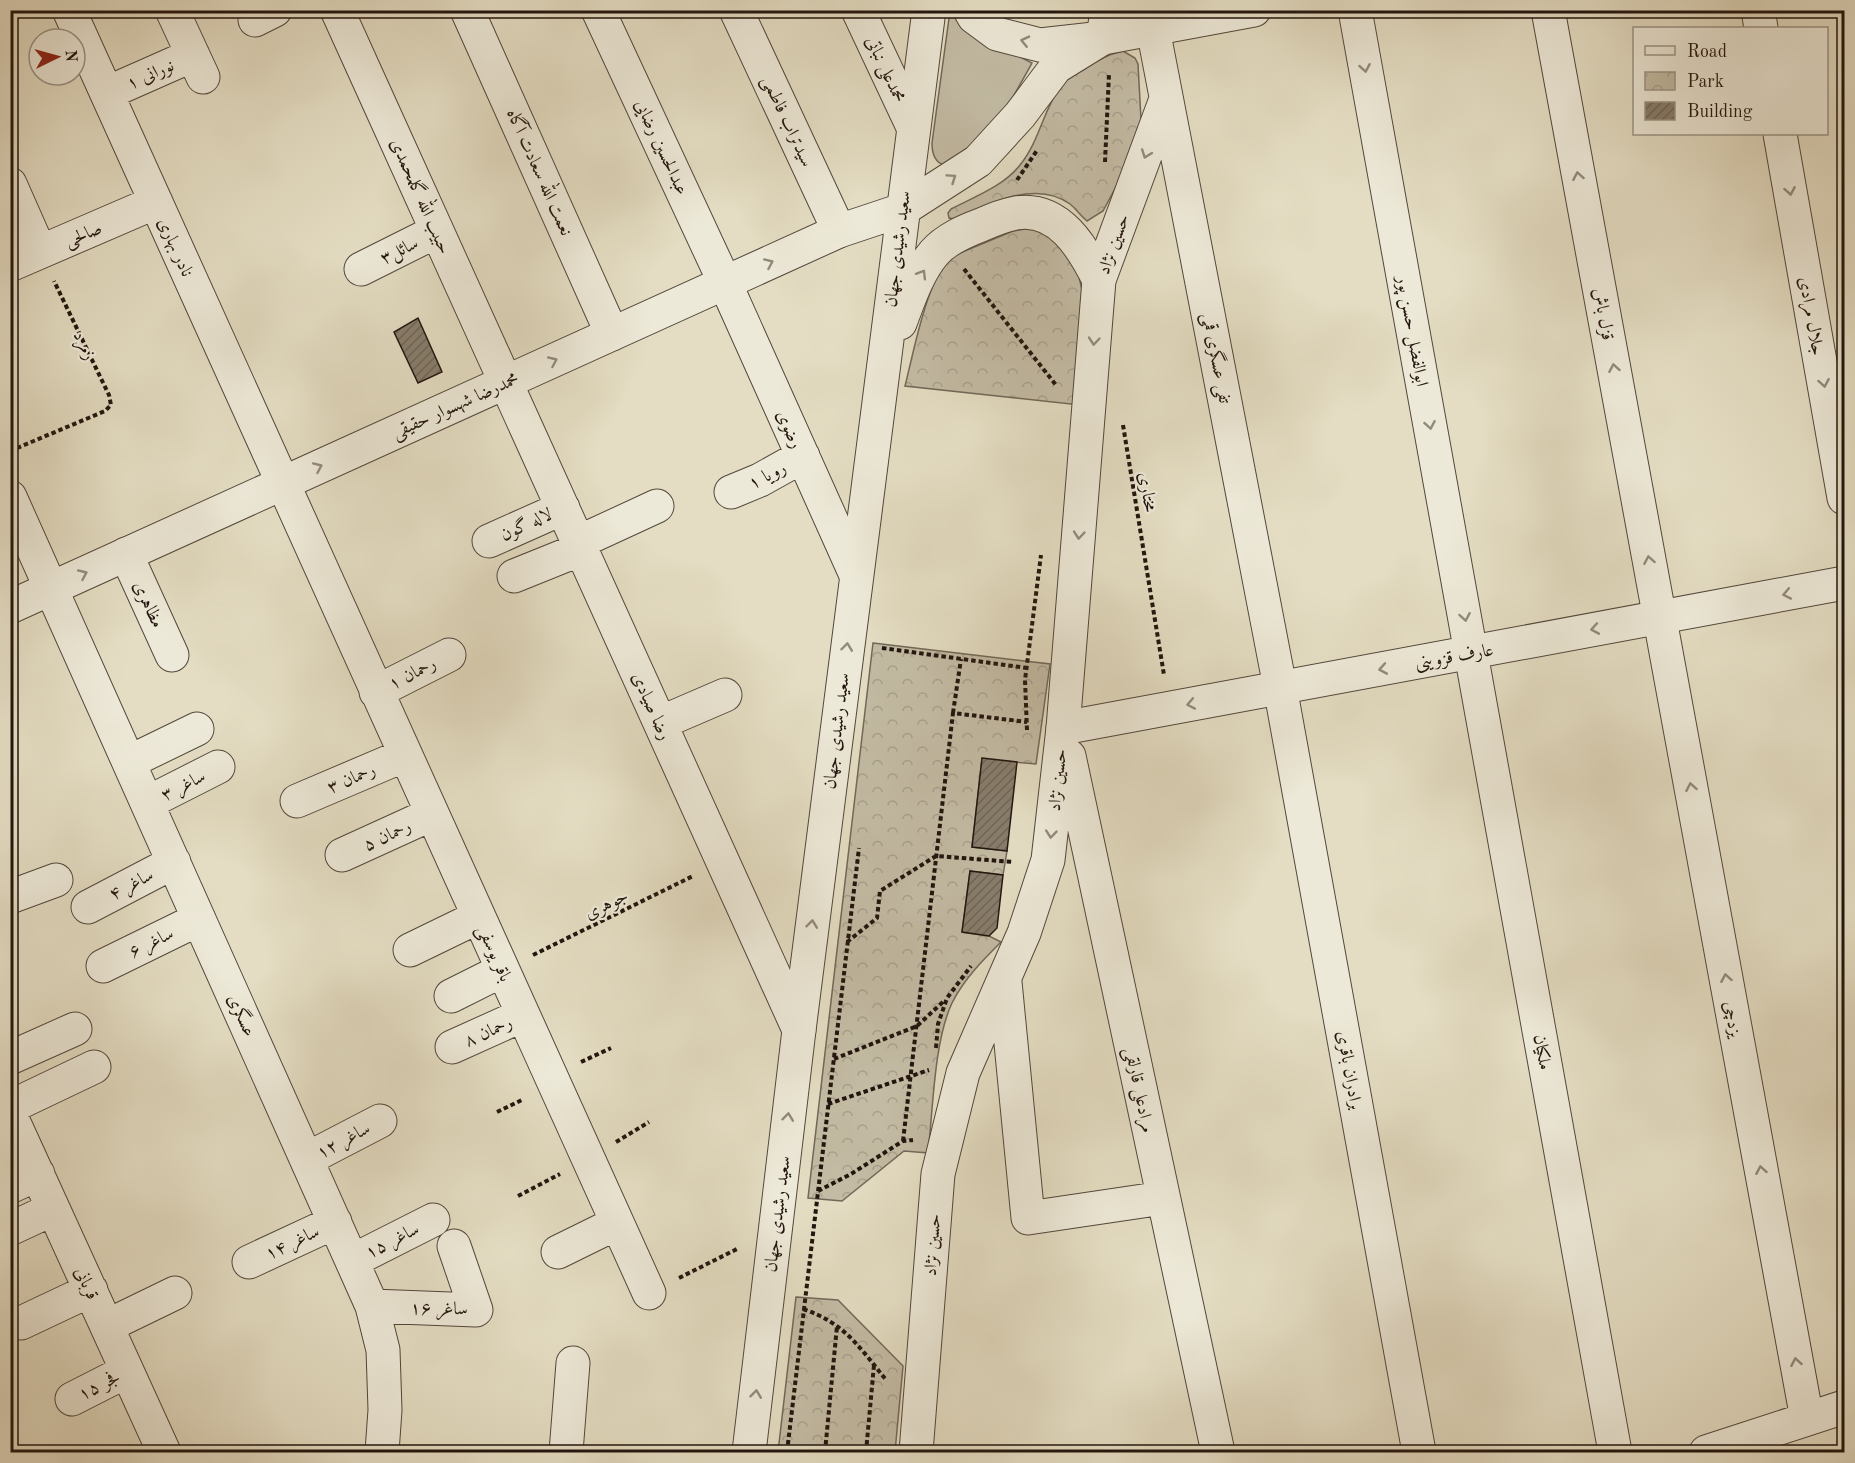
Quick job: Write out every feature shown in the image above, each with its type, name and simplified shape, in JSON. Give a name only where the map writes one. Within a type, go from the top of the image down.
[{"type":"street","name":"نادر بهاری","points":[[69,10],[282,484]]},
{"type":"street","name":"نورانی ۱","points":[[107,93],[198,66],[172,10]]},
{"type":"street","name":"حبیب الله گلمحمدی","points":[[337,10],[506,382]]},
{"type":"street","name":"نعمت الله سعادت آگاه","points":[[467,10],[612,334]]},
{"type":"street","name":"عبدالحسین رضایی","points":[[598,10],[725,282]]},
{"type":"street","name":"سیدتراب فاطمی","points":[[736,10],[839,231]]},
{"type":"street","name":"محمدعلی نباتی","points":[[858,10],[913,127]]},
{"type":"street","name":"سعید رشیدی جهان","points":[[749,1452],[798,1030],[929,10]]},
{"type":"street","points":[[970,10],[974,17],[997,34],[1040,45],[1105,24],[1153,29],[1254,10]]},
{"type":"street","name":"ابوالفضل حسن پور","points":[[1355,10],[1471,652]]},
{"type":"street","name":"قزل باش","points":[[1548,10],[1659,618]]},
{"type":"street","points":[[1758,10],[1761,27]]},
{"type":"street","name":"محمدرضا شهسوار حقیقی","points":[[10,607],[839,231],[902,210],[978,160],[1020,115],[1056,67],[1105,24]]},
{"type":"street","name":"تفی عسگری قمی","points":[[1153,29],[1280,687]]},
{"type":"street","name":"حسین نژاد","points":[[916,1452],[938,1174],[963,1073],[1024,933],[1048,860],[1063,728],[1099,280],[1166,99]]},
{"type":"street","name":"جلال مرادی","points":[[1780,135],[1845,498]]},
{"type":"street","points":[[10,184],[40,252]]},
{"type":"street","name":"صالحی","points":[[10,265],[156,202]]},
{"type":"street","points":[[883,366],[914,286],[935,252],[961,233],[990,221],[1017,213],[1036,213],[1062,225],[1083,248],[1099,280]]},
{"type":"street","name":"سائل۳","points":[[361,269],[437,231]]},
{"type":"street","name":"رضوی","points":[[725,282],[856,575]]},
{"type":"street","name":"رضا صیادی","points":[[506,382],[798,1030]]},
{"type":"street","name":"رویا ۱","points":[[731,492],[760,480],[803,456]]},
{"type":"street","name":"باقر یوسفی","points":[[282,484],[649,1293]]},
{"type":"street","name":"عسگری","points":[[10,497],[372,1306],[383,1350],[385,1410],[382,1452]]},
{"type":"street","points":[[514,576],[580,546],[657,506]]},
{"type":"street","name":"لاله گون","points":[[489,541],[563,508]]},
{"type":"street","name":"مظاهری","points":[[126,554],[172,655]]},
{"type":"street","name":"عارف قزوینی","points":[[1063,728],[1845,583]]},
{"type":"street","name":"یزدچی","points":[[1659,618],[1833,1416]]},
{"type":"street","name":"ملکیان","points":[[1471,652],[1615,1452]]},
{"type":"street","name":"رحمان ۱","points":[[376,692],[449,655]]},
{"type":"street","name":"برادران باقری","points":[[1280,687],[1419,1452]]},
{"type":"street","points":[[660,723],[725,695]]},
{"type":"street","name":"مرادعلی قارلقی","points":[[1063,728],[1218,1452]]},
{"type":"street","points":[[129,762],[197,729]]},
{"type":"street","name":"رحمان ۳","points":[[297,801],[405,755]]},
{"type":"street","name":"ساغر ۳","points":[[147,803],[218,766]]},
{"type":"street","name":"رحمان ۵","points":[[342,855],[432,814]]},
{"type":"street","name":"ساغر ۴","points":[[88,907],[174,862]]},
{"type":"street","points":[[10,897],[56,880]]},
{"type":"street","points":[[410,950],[478,916]]},
{"type":"street","name":"ساغر ۶","points":[[103,966],[199,919]]},
{"type":"street","points":[[450,996],[503,970]]},
{"type":"street","points":[[1005,979],[1028,1218],[1163,1198]]},
{"type":"street","name":"رحمان ۸","points":[[452,1047],[523,1015]]},
{"type":"street","points":[[10,1058],[75,1029]]},
{"type":"street","points":[[10,1107],[94,1067]]},
{"type":"street","name":"قربانی","points":[[10,1114],[24,1181],[53,1209],[127,1371],[157,1450]]},
{"type":"street","name":"ساغر ۱۲","points":[[307,1160],[380,1121]]},
{"type":"street","points":[[10,1229],[53,1209]]},
{"type":"street","name":"ساغر ۱۵","points":[[352,1261],[433,1220]]},
{"type":"street","name":"ساغر ۱۴","points":[[249,1262],[335,1222]]},
{"type":"street","points":[[558,1252],[617,1223]]},
{"type":"street","name":"ساغر ۱۶","points":[[372,1306],[476,1310],[454,1246]]},
{"type":"street","points":[[21,1323],[91,1290]]},
{"type":"street","points":[[107,1326],[175,1293]]},
{"type":"street","points":[[566,1452],[573,1363]]},
{"type":"street","name":"فجر ۱۵","points":[[72,1399],[127,1371]]},
{"type":"street","points":[[1706,1452],[1833,1416]]},
{"type":"path","points":[[1104,168],[1109,63],[1105,24]]},
{"type":"path","points":[[1008,186],[1018,180],[1043,141]]},
{"type":"path","points":[[945,244],[1058,386]]},
{"type":"path","name":"زمرد","points":[[10,451],[105,411],[111,405],[109,395],[40,252]]},
{"type":"path","name":"مختاری","points":[[1122,419],[1169,708]]},
{"type":"path","points":[[1028,732],[1026,721],[1027,668],[1041,550]]},
{"type":"path","points":[[883,637],[882,648],[1027,668]]},
{"type":"path","points":[[903,1141],[961,658]]},
{"type":"path","points":[[953,712],[1026,721]]},
{"type":"path","points":[[787,1452],[860,840]]},
{"type":"path","points":[[847,942],[877,918],[880,891],[936,856],[1019,862]]},
{"type":"path","name":"جوهری","points":[[503,970],[722,862]]},
{"type":"path","points":[[833,1059],[917,1026],[947,998],[977,958]]},
{"type":"path","points":[[934,1057],[938,1024],[947,998]]},
{"type":"path","points":[[828,1104],[933,1068],[932,1080]]},
{"type":"path","points":[[817,1192],[851,1174],[903,1141],[914,1139]]},
{"type":"path","points":[[518,1196],[588,1159]]},
{"type":"path","points":[[649,1293],[775,1230]]},
{"type":"path","points":[[803,1309],[824,1316],[854,1340],[888,1382]]},
{"type":"path","points":[[825,1452],[837,1326]]},
{"type":"path","points":[[866,1452],[874,1365]]},
{"type":"green space","points":[[950,11],[956,11],[993,43],[1032,63],[994,131],[944,165],[934,156],[932,143]]},
{"type":"green space","points":[[1123,51],[1135,58],[1138,64],[1142,138],[1103,211],[1087,221],[1070,204],[1057,197],[1027,194],[997,201],[955,219],[949,218],[948,213],[951,209],[997,185],[1020,165],[1032,146],[1054,96],[1065,81],[1099,60]]},
{"type":"green space","points":[[1031,228],[1057,236],[1076,264],[1085,303],[1080,405],[905,386],[927,301],[940,270],[948,258],[1013,231]]},
{"type":"green space","points":[[873,643],[1050,664],[1036,764],[982,759],[972,847],[1007,851],[1003,875],[970,871],[962,932],[989,936],[1001,942],[962,986],[946,1019],[938,1056],[928,1153],[904,1151],[842,1201],[808,1198]]},
{"type":"green space","points":[[796,1297],[838,1300],[903,1366],[895,1452],[778,1452]]},
{"type":"building","points":[[418,318],[442,372],[418,383],[394,332]]},
{"type":"building","points":[[982,758],[1017,762],[1007,851],[972,847]]},
{"type":"building","points":[[970,871],[1003,875],[997,928],[989,936],[962,932]]}]
